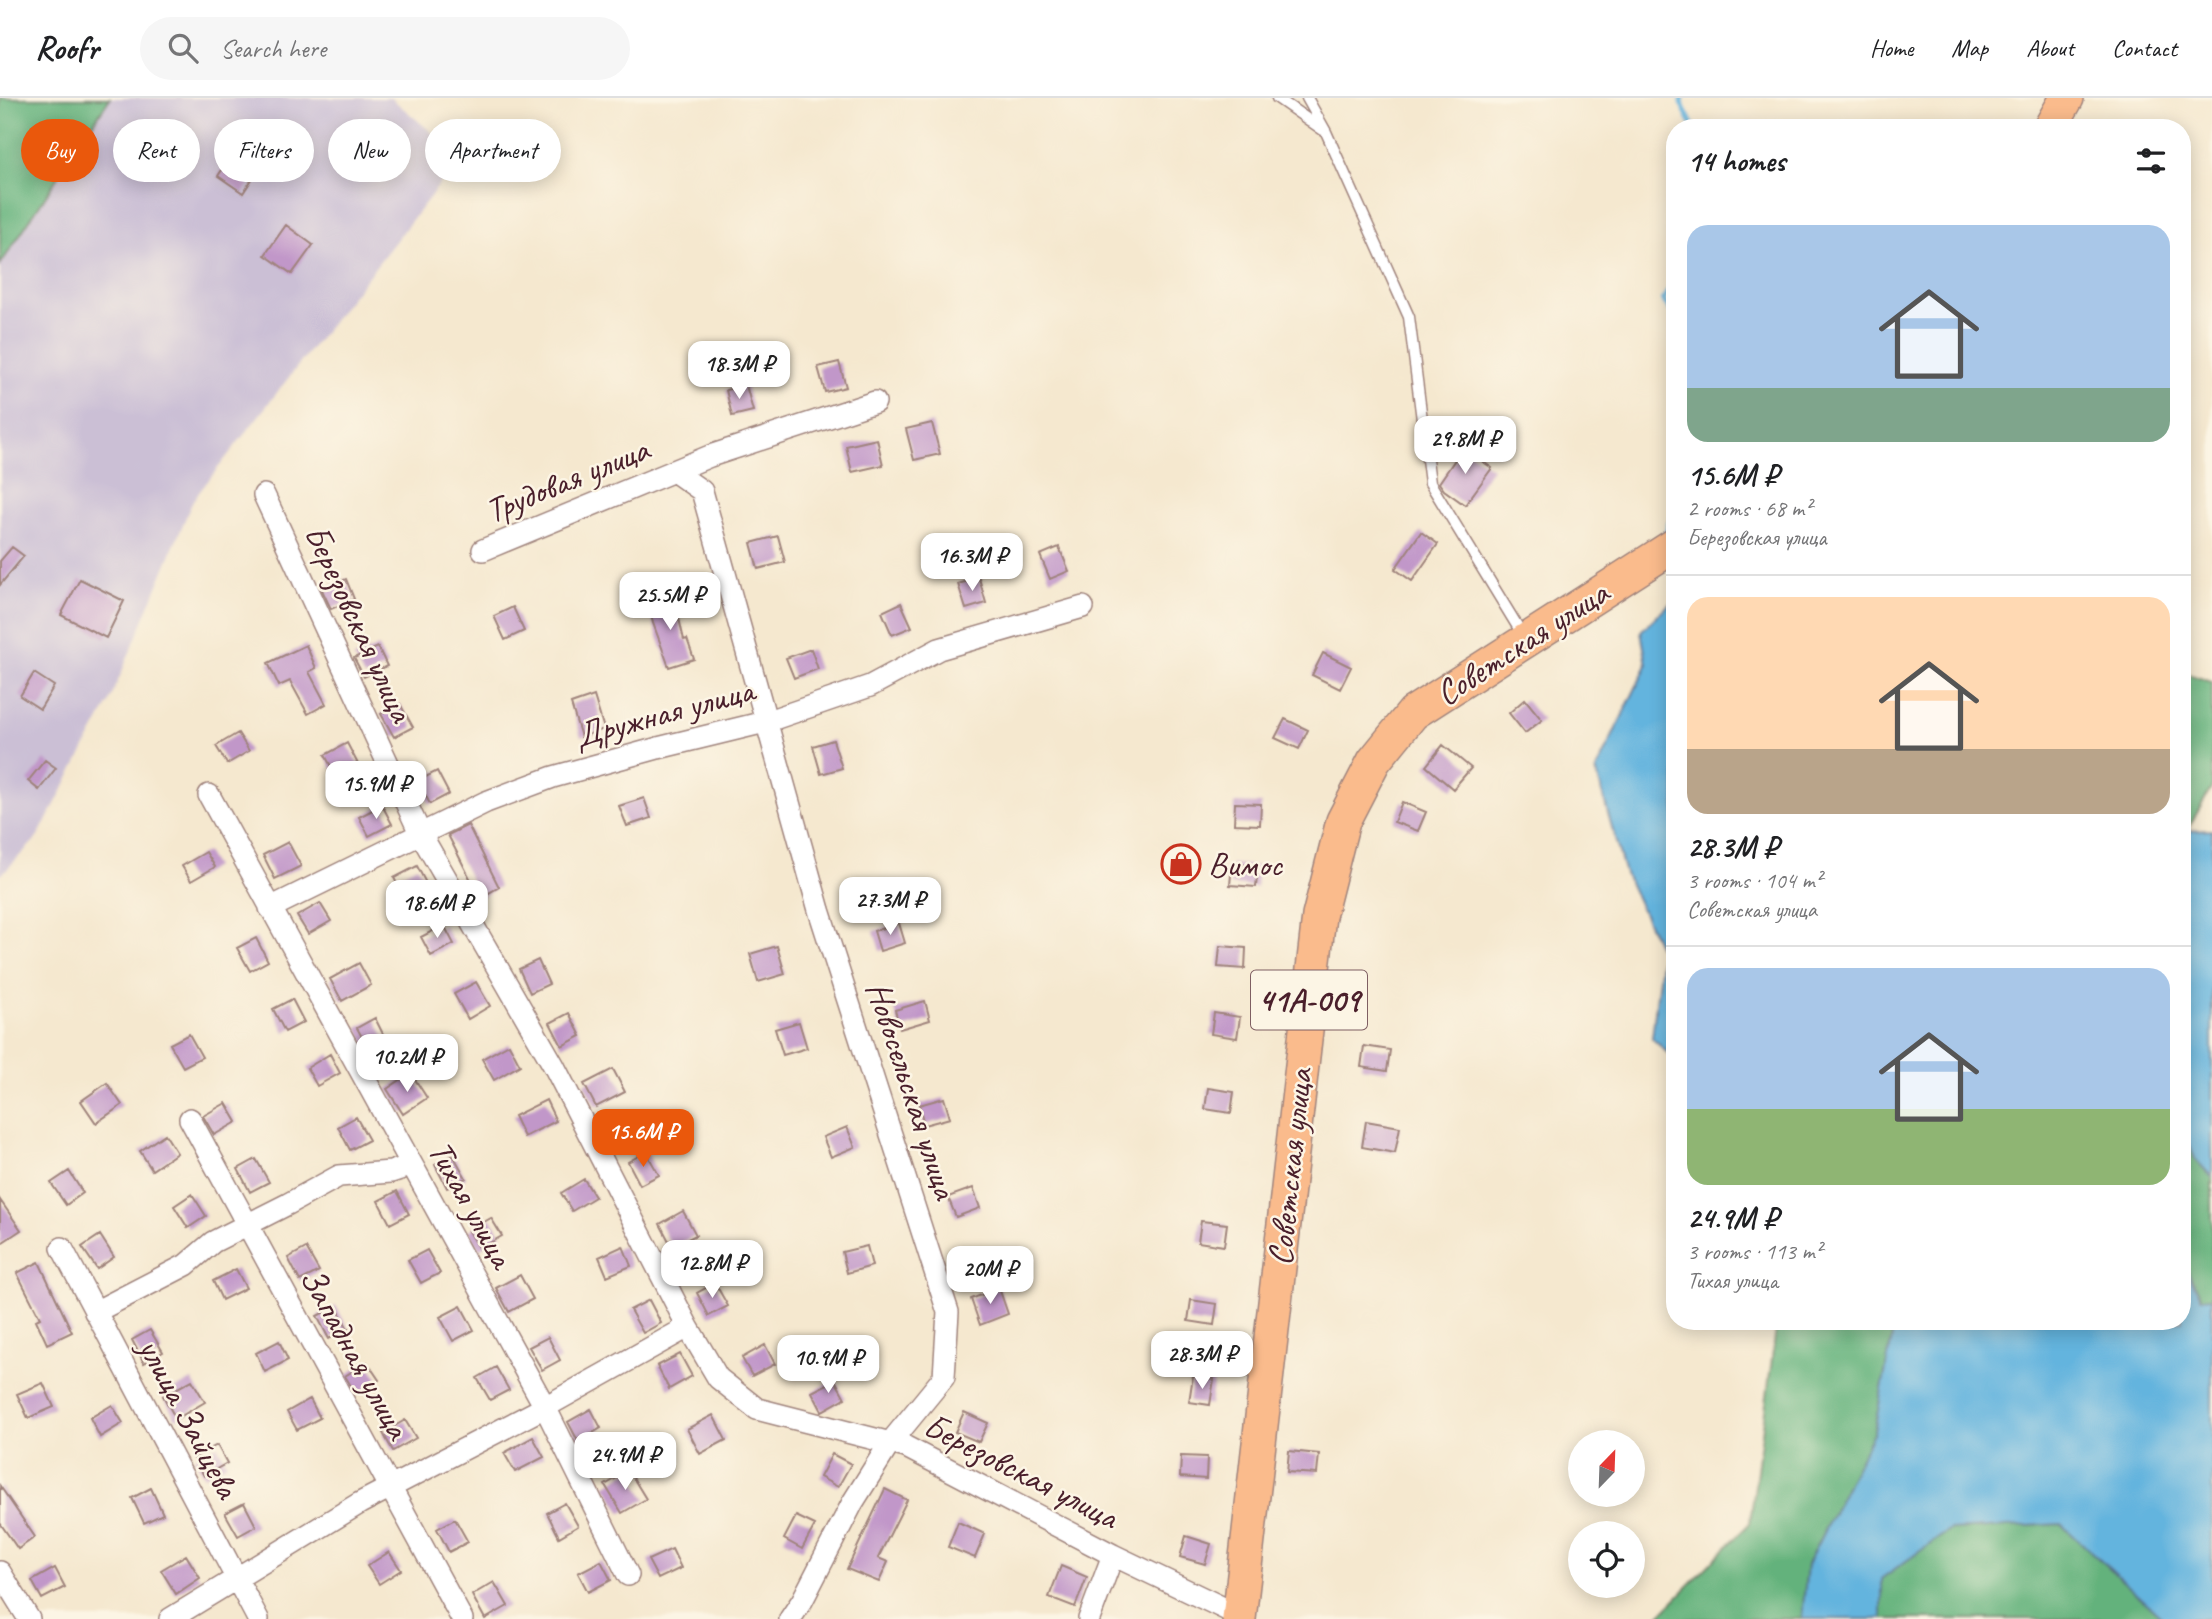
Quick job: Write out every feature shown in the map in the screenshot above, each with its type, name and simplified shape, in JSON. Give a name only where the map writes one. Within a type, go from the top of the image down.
[{"type":"main road","points":[[2055,119],[2067,98]]},
{"type":"main road","name":"Советская улица","points":[[1239,1618],[1319,916],[1343,821],[1374,761],[1413,713],[1666,551]]},
{"type":"street","name":"Трудовая улица","points":[[483,550],[710,456],[875,402]]},
{"type":"street","name":"Новосельская улица","points":[[676,472],[702,491],[819,910],[948,1312],[944,1377],[890,1443],[853,1502],[790,1619]]},
{"type":"street","name":"Березовская улица","points":[[264,495],[420,833],[554,1066],[688,1327],[718,1378],[757,1409],[906,1447],[1239,1618]]},
{"type":"street","name":"Дружная улица","points":[[270,908],[486,802],[553,777],[765,722],[870,685],[939,649],[1083,607]]},
{"type":"street","name":"Тихая улица","points":[[209,795],[545,1407],[628,1575]]},
{"type":"street","name":"Западная улица","points":[[190,1119],[462,1619]]},
{"type":"street","points":[[96,1312],[186,1265],[213,1242],[339,1176],[391,1172],[412,1165]]},
{"type":"street","name":"улица Зайцева","points":[[62,1248],[258,1619]]},
{"type":"street","points":[[170,1619],[236,1577],[391,1487],[545,1407],[688,1327]]},
{"type":"street","points":[[1089,1619],[1112,1555]]},
{"type":"street","points":[[0,1572],[29,1619]]},
{"type":"lane","points":[[1277,98],[1326,132]]},
{"type":"lane","points":[[1307,98],[1326,132],[1409,317],[1430,483],[1525,640]]},
{"type":"shaded area","points":[[110,98],[391,98],[425,127],[425,182],[441,182],[193,500],[108,705],[37,838],[0,876],[0,265],[55,182],[99,182],[99,119],[96,119]]},
{"type":"green space","points":[[0,98],[110,98],[96,119],[21,119],[21,182],[55,182],[0,265]]},
{"type":"green space","points":[[2191,675],[2212,682],[2212,787],[2191,823]]},
{"type":"green space","points":[[2191,1148],[2195,1159],[2212,1177],[2212,1297],[2202,1299],[2191,1278]]},
{"type":"green space","points":[[1776,1330],[1893,1330],[1874,1431],[1807,1565],[1802,1619],[1656,1619],[1750,1523]]},
{"type":"green space","points":[[2061,1524],[2164,1619],[1882,1619],[1882,1578],[1950,1530]]},
{"type":"water","points":[[1666,607],[1666,1051],[1652,1038],[1662,953],[1625,874],[1596,770],[1647,665],[1641,631]]},
{"type":"water","points":[[2212,830],[2212,1177],[2195,1159],[2191,1148],[2191,831]]},
{"type":"water","points":[[2191,1278],[2201,1298],[2212,1297],[2212,1619],[2164,1619],[2061,1524],[1950,1530],[1882,1578],[1882,1619],[1802,1619],[1807,1565],[1874,1431],[1893,1330],[2191,1330]]},
{"type":"building","points":[[227,182],[250,182],[243,193]]},
{"type":"building","points":[[286,225],[313,245],[292,274],[265,255]]},
{"type":"building","points":[[839,362],[846,387],[825,392],[818,367]]},
{"type":"building","points":[[746,385],[753,411],[732,416],[726,390]]},
{"type":"building","points":[[932,423],[940,454],[914,460],[906,429]]},
{"type":"building","points":[[877,439],[883,465],[852,472],[846,446]]},
{"type":"building","points":[[1463,448],[1492,468],[1465,505],[1444,490],[1439,483]]},
{"type":"building","points":[[1421,532],[1438,544],[1412,581],[1395,569]]},
{"type":"building","points":[[778,536],[785,562],[758,569],[751,543]]},
{"type":"building","points":[[12,547],[24,556],[0,585],[0,561]]},
{"type":"building","points":[[1059,547],[1069,571],[1050,579],[1040,555]]},
{"type":"building","points":[[979,578],[986,603],[966,609],[958,584]]},
{"type":"building","points":[[80,579],[124,601],[106,638],[61,615]]},
{"type":"building","points":[[346,579],[354,599],[331,609],[322,590]]},
{"type":"building","points":[[674,597],[684,640],[687,639],[694,659],[669,667],[648,603]]},
{"type":"building","points":[[901,603],[912,627],[892,635],[882,612]]},
{"type":"building","points":[[513,607],[524,631],[505,640],[494,616]]},
{"type":"building","points":[[306,645],[316,668],[309,672],[326,704],[308,714],[290,681],[279,686],[268,663]]},
{"type":"building","points":[[378,647],[387,666],[364,677],[354,658]]},
{"type":"building","points":[[811,649],[818,669],[794,678],[786,658]]},
{"type":"building","points":[[1323,653],[1351,667],[1340,689],[1312,675]]},
{"type":"building","points":[[34,673],[54,686],[40,709],[20,696]]},
{"type":"building","points":[[594,696],[604,729],[581,737],[571,704]]},
{"type":"building","points":[[1525,699],[1542,720],[1525,733],[1509,713]]},
{"type":"building","points":[[400,704],[413,727],[394,737],[381,714]]},
{"type":"building","points":[[1285,719],[1308,730],[1299,749],[1275,738]]},
{"type":"building","points":[[238,733],[249,751],[227,764],[216,746]]},
{"type":"building","points":[[833,740],[842,768],[821,774],[813,746]]},
{"type":"building","points":[[347,743],[359,766],[337,778],[325,755]]},
{"type":"building","points":[[1443,745],[1471,768],[1453,789],[1426,766]]},
{"type":"building","points":[[45,760],[56,768],[39,790],[28,781]]},
{"type":"building","points":[[437,771],[449,794],[430,804],[418,781]]},
{"type":"building","points":[[644,798],[651,818],[627,826],[619,806]]},
{"type":"building","points":[[1402,802],[1426,812],[1418,831],[1394,822]]},
{"type":"building","points":[[1235,803],[1261,804],[1260,825],[1234,824]]},
{"type":"building","points":[[382,805],[392,824],[369,836],[359,817]]},
{"type":"building","points":[[468,825],[499,887],[480,898],[448,835]]},
{"type":"building","points":[[288,842],[301,866],[275,879],[263,855]]},
{"type":"building","points":[[206,852],[215,867],[191,881],[182,866]]},
{"type":"building","points":[[1232,864],[1258,866],[1256,887],[1230,885]]},
{"type":"building","points":[[417,866],[427,885],[404,897],[394,878]]},
{"type":"building","points":[[320,903],[331,921],[308,934],[297,916]]},
{"type":"building","points":[[899,923],[905,943],[880,951],[874,931]]},
{"type":"building","points":[[444,925],[454,944],[431,956],[421,937]]},
{"type":"building","points":[[256,938],[268,961],[250,971],[237,948]]},
{"type":"building","points":[[777,946],[785,974],[758,982],[750,954]]},
{"type":"building","points":[[1220,946],[1246,948],[1245,969],[1218,967]]},
{"type":"building","points":[[538,960],[549,984],[530,993],[519,969]]},
{"type":"building","points":[[359,963],[371,985],[342,1001],[330,979]]},
{"type":"building","points":[[476,982],[490,1006],[468,1019],[454,994]]},
{"type":"building","points":[[292,999],[304,1022],[285,1032],[273,1009]]},
{"type":"building","points":[[925,1001],[930,1020],[900,1029],[895,1010]]},
{"type":"building","points":[[569,1013],[581,1036],[562,1046],[550,1023]]},
{"type":"building","points":[[1214,1013],[1240,1017],[1237,1038],[1211,1034]]},
{"type":"building","points":[[375,1018],[391,1050],[374,1059],[357,1028]]},
{"type":"building","points":[[799,1022],[807,1048],[783,1055],[775,1029]]},
{"type":"building","points":[[189,1034],[202,1057],[183,1067],[170,1044]]},
{"type":"building","points":[[509,1044],[520,1065],[494,1080],[482,1059]]},
{"type":"building","points":[[1364,1046],[1390,1050],[1387,1071],[1361,1067]]},
{"type":"building","points":[[330,1054],[340,1073],[317,1086],[307,1068]]},
{"type":"building","points":[[613,1069],[625,1092],[596,1107],[584,1084]]},
{"type":"building","points":[[411,1073],[427,1098],[403,1114],[387,1089]]},
{"type":"building","points":[[107,1083],[122,1105],[96,1123],[81,1101]]},
{"type":"building","points":[[1208,1088],[1234,1092],[1231,1113],[1205,1109]]},
{"type":"building","points":[[944,1098],[950,1118],[924,1125],[919,1105]]},
{"type":"building","points":[[546,1100],[556,1121],[524,1137],[514,1116]]},
{"type":"building","points":[[226,1103],[237,1122],[214,1135],[203,1116]]},
{"type":"building","points":[[356,1117],[369,1140],[350,1150],[338,1127]]},
{"type":"building","points":[[1366,1121],[1400,1127],[1395,1153],[1362,1147]]},
{"type":"building","points":[[847,1127],[855,1147],[831,1157],[823,1137]]},
{"type":"building","points":[[165,1134],[177,1153],[152,1170],[140,1151]]},
{"type":"building","points":[[646,1152],[659,1175],[640,1185],[628,1162]]},
{"type":"building","points":[[453,1155],[466,1178],[447,1188],[435,1165]]},
{"type":"building","points":[[256,1159],[269,1182],[250,1192],[238,1169]]},
{"type":"building","points":[[69,1171],[83,1193],[66,1205],[51,1183]]},
{"type":"building","points":[[584,1179],[595,1197],[572,1211],[561,1193]]},
{"type":"building","points":[[973,1188],[980,1208],[956,1217],[948,1197]]},
{"type":"building","points":[[397,1191],[409,1214],[390,1224],[378,1201]]},
{"type":"building","points":[[192,1194],[206,1216],[188,1228],[174,1206]]},
{"type":"building","points":[[0,1200],[21,1230],[0,1244]]},
{"type":"building","points":[[683,1211],[696,1235],[672,1247],[660,1224]]},
{"type":"building","points":[[491,1218],[502,1236],[479,1249],[468,1231]]},
{"type":"building","points":[[1201,1221],[1227,1224],[1224,1246],[1198,1242]]},
{"type":"building","points":[[100,1235],[114,1257],[97,1269],[82,1247]]},
{"type":"building","points":[[623,1246],[631,1266],[607,1276],[599,1257]]},
{"type":"building","points":[[867,1246],[872,1266],[847,1273],[842,1252]]},
{"type":"building","points":[[306,1248],[319,1271],[300,1281],[288,1258]]},
{"type":"building","points":[[427,1250],[440,1273],[421,1283],[408,1260]]},
{"type":"building","points":[[39,1262],[72,1332],[47,1344],[36,1320],[40,1318],[17,1273]]},
{"type":"building","points":[[236,1269],[246,1288],[222,1300],[213,1281]]},
{"type":"building","points":[[520,1275],[533,1299],[509,1312],[496,1288]]},
{"type":"building","points":[[715,1283],[728,1306],[709,1316],[697,1293]]},
{"type":"building","points":[[999,1288],[1008,1314],[980,1325],[971,1299]]},
{"type":"building","points":[[649,1300],[661,1323],[643,1333],[630,1310]]},
{"type":"building","points":[[1191,1300],[1217,1304],[1214,1325],[1188,1321]]},
{"type":"building","points":[[336,1306],[348,1329],[329,1339],[317,1316]]},
{"type":"building","points":[[461,1306],[474,1330],[453,1341],[440,1317]]},
{"type":"building","points":[[150,1330],[163,1352],[144,1363],[132,1340]]},
{"type":"building","points":[[548,1337],[560,1360],[542,1370],[529,1347]]},
{"type":"building","points":[[279,1341],[288,1360],[265,1372],[256,1353]]},
{"type":"building","points":[[765,1345],[775,1364],[752,1376],[742,1358]]},
{"type":"building","points":[[680,1354],[692,1376],[669,1389],[657,1366]]},
{"type":"building","points":[[367,1362],[379,1380],[356,1394],[345,1376]]},
{"type":"building","points":[[496,1367],[509,1390],[490,1400],[477,1378]]},
{"type":"building","points":[[1193,1376],[1214,1379],[1210,1405],[1189,1402]]},
{"type":"building","points":[[192,1380],[205,1402],[176,1419],[163,1396]]},
{"type":"building","points":[[835,1380],[845,1398],[822,1411],[812,1392]]},
{"type":"building","points":[[43,1383],[54,1407],[28,1418],[17,1394]]},
{"type":"building","points":[[310,1399],[320,1418],[297,1430],[287,1412]]},
{"type":"building","points":[[112,1405],[123,1423],[100,1437],[90,1418]]},
{"type":"building","points":[[591,1409],[601,1428],[578,1441],[568,1422]]},
{"type":"building","points":[[964,1412],[988,1423],[979,1442],[955,1432]]},
{"type":"building","points":[[713,1415],[726,1440],[700,1454],[687,1429]]},
{"type":"building","points":[[405,1420],[416,1438],[393,1451],[383,1433]]},
{"type":"building","points":[[533,1437],[544,1457],[515,1472],[504,1453]]},
{"type":"building","points":[[217,1445],[227,1463],[204,1476],[194,1458]]},
{"type":"building","points":[[1289,1451],[1319,1454],[1317,1474],[1287,1472]]},
{"type":"building","points":[[832,1454],[851,1464],[838,1487],[820,1477]]},
{"type":"building","points":[[1181,1456],[1207,1457],[1206,1479],[1180,1477]]},
{"type":"building","points":[[629,1471],[646,1499],[622,1513],[605,1485]]},
{"type":"building","points":[[0,1486],[35,1537],[18,1549],[0,1523]]},
{"type":"building","points":[[151,1488],[163,1514],[144,1523],[132,1498]]},
{"type":"building","points":[[885,1489],[907,1500],[878,1558],[888,1562],[879,1582],[847,1569]]},
{"type":"building","points":[[244,1503],[256,1526],[238,1536],[225,1513]]},
{"type":"building","points":[[565,1503],[578,1526],[559,1537],[547,1513]]},
{"type":"building","points":[[796,1516],[815,1525],[802,1549],[784,1539]]},
{"type":"building","points":[[455,1519],[468,1542],[449,1552],[437,1529]]},
{"type":"building","points":[[958,1522],[985,1534],[975,1558],[948,1547]]},
{"type":"building","points":[[1186,1536],[1211,1544],[1205,1564],[1180,1557]]},
{"type":"building","points":[[672,1549],[681,1568],[658,1579],[648,1560]]},
{"type":"building","points":[[389,1552],[401,1570],[379,1584],[367,1566]]},
{"type":"building","points":[[186,1555],[200,1578],[176,1594],[161,1570]]},
{"type":"building","points":[[601,1561],[611,1580],[588,1592],[578,1573]]},
{"type":"building","points":[[1061,1566],[1087,1577],[1075,1607],[1049,1597]]},
{"type":"building","points":[[55,1568],[65,1587],[42,1599],[32,1581]]},
{"type":"building","points":[[494,1582],[508,1606],[485,1619],[472,1595]]},
{"type":"waterway","points":[[1683,98],[1681,103],[1689,119]]},
{"type":"waterway","points":[[1666,295],[1663,300],[1666,304]]},
{"type":"place","name":"Вимос","points":[[1181,864]]}]
